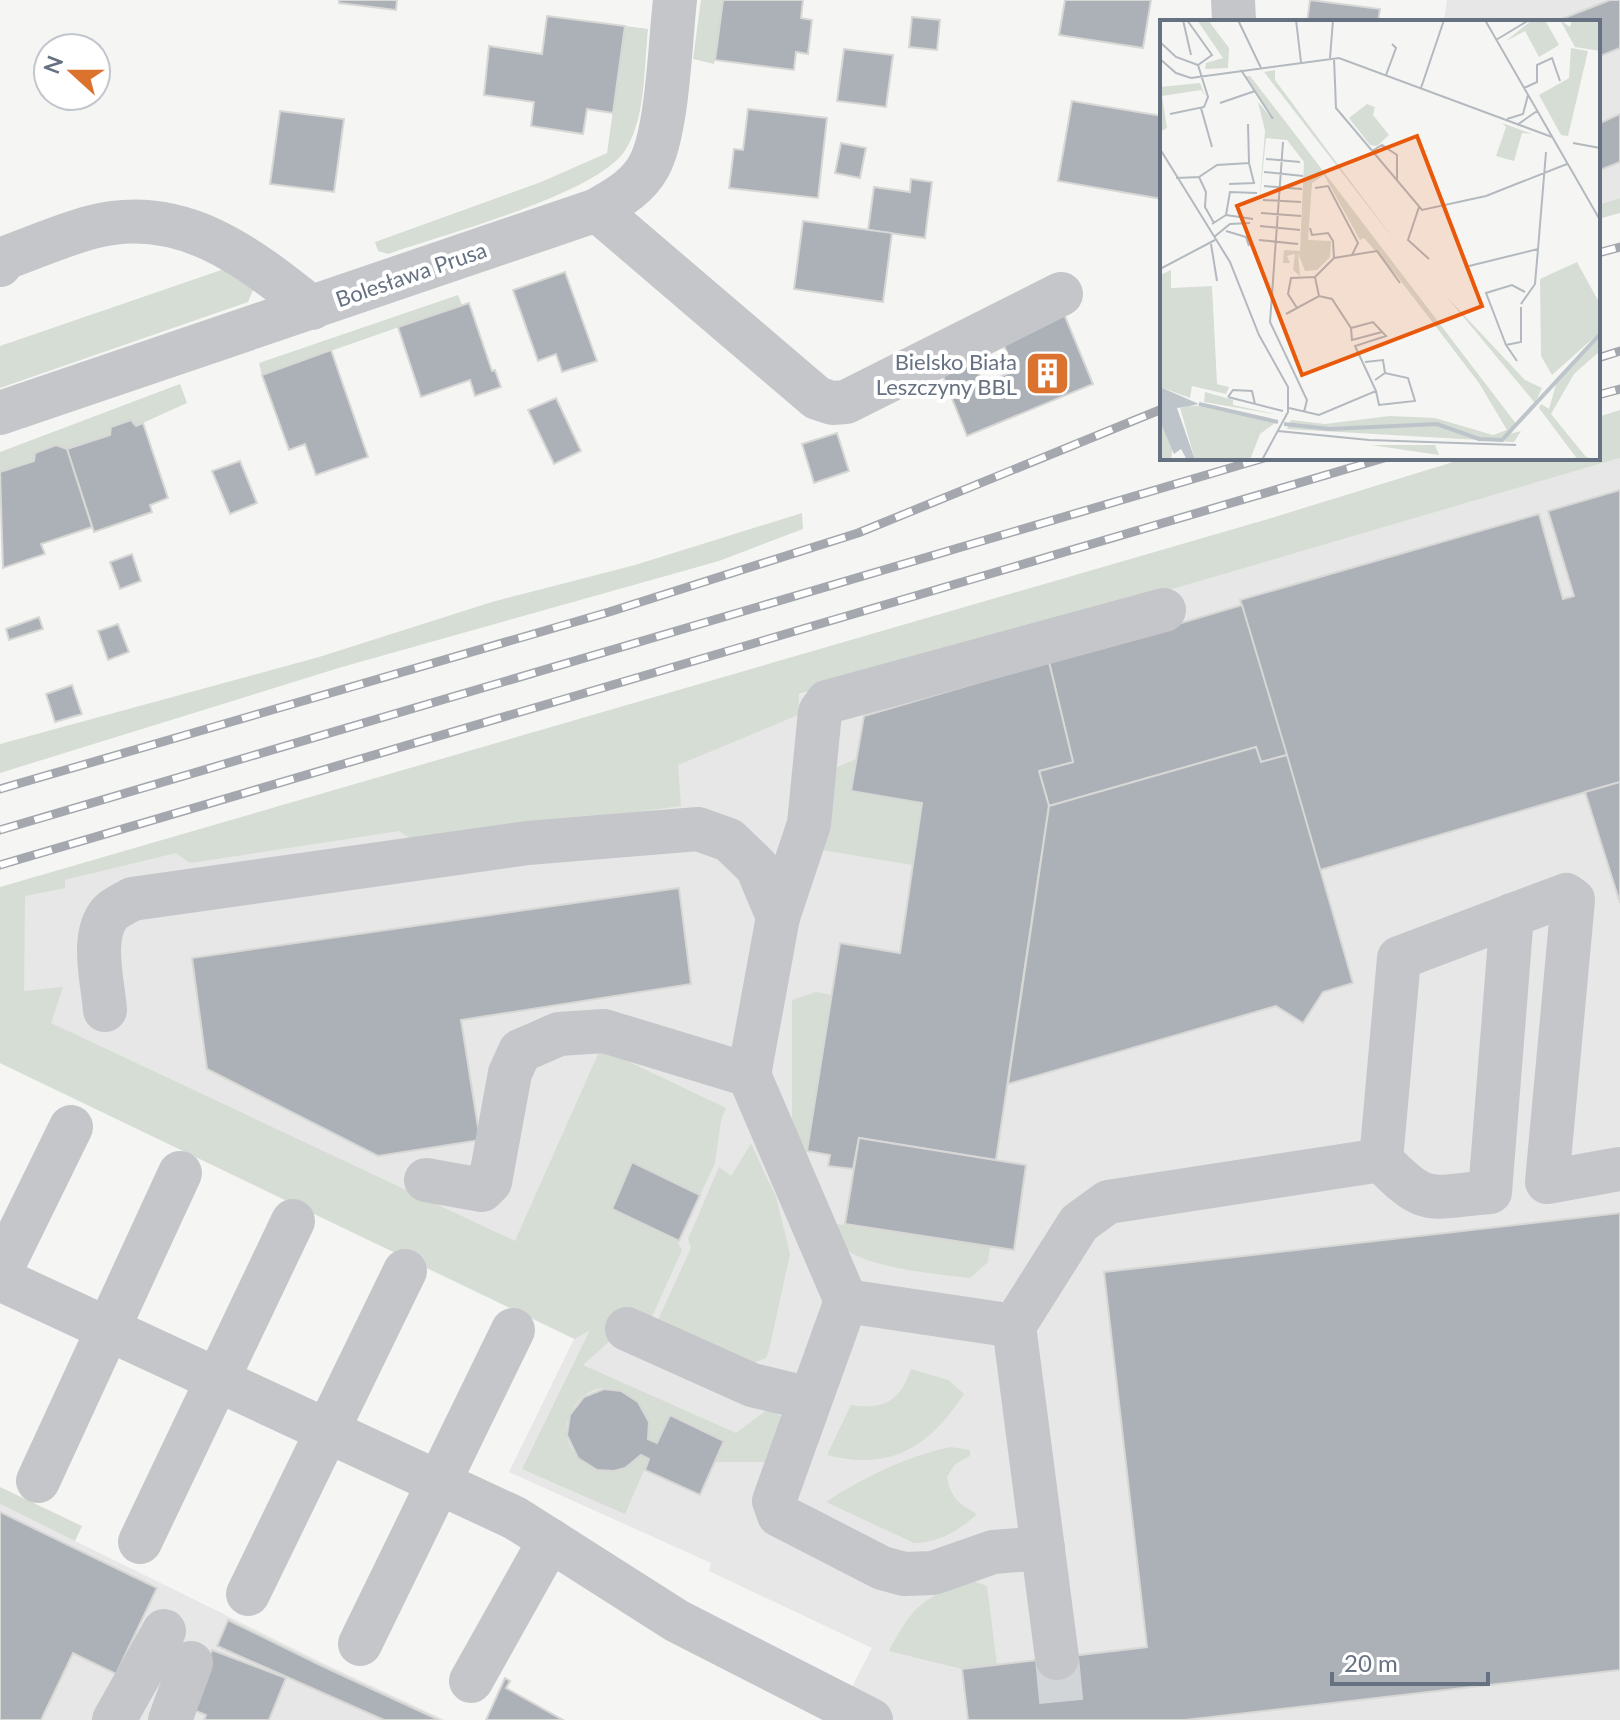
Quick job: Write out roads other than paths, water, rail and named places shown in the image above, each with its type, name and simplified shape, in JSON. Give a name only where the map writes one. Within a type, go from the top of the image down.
[{"type":"street","name":"Bolesława Prusa","points":[[0,413],[597,210],[629,192],[649,166],[658,134],[675,0]]},
{"type":"street","points":[[597,210],[817,398],[832,403],[846,402],[1061,294]]},
{"type":"street","points":[[0,265],[5,258],[93,227],[157,220],[230,246],[312,308]]},
{"type":"street","points":[[1043,1548],[993,1552],[933,1573],[904,1574],[882,1568],[779,1515],[774,1501],[777,1486],[846,1301],[749,1075],[778,917],[809,824],[820,712],[827,702],[1164,610]]},
{"type":"street","points":[[105,1010],[99,946],[110,913],[132,899],[244,882],[528,843],[698,829],[729,840],[757,867],[778,917]]},
{"type":"street","points":[[1547,1182],[1573,900],[1566,895],[1399,958],[1381,1160],[1410,1190],[1425,1197],[1490,1192],[1547,1182],[1620,1169]]},
{"type":"street","points":[[1490,1192],[1512,915]]},
{"type":"street","points":[[426,1180],[482,1190],[490,1182],[510,1073],[520,1051],[559,1034],[604,1031],[749,1075]]},
{"type":"street","points":[[0,1272],[71,1127]]},
{"type":"street","points":[[1057,1658],[1014,1326],[1079,1223],[1108,1202],[1381,1160]]},
{"type":"street","points":[[38,1481],[180,1173]]},
{"type":"street","points":[[140,1542],[293,1221]]},
{"type":"street","points":[[248,1594],[405,1271]]},
{"type":"street","points":[[0,1279],[515,1518],[677,1621],[871,1720]]},
{"type":"street","points":[[846,1301],[1014,1326]]},
{"type":"street","points":[[627,1329],[752,1385],[810,1399]]},
{"type":"street","points":[[360,1644],[513,1330]]},
{"type":"street","points":[[471,1681],[550,1540]]},
{"type":"street","points":[[114,1720],[178,1647],[170,1720]]},
{"type":"tunnel","points":[[1057,1658],[1063,1720]]},
{"type":"railway","points":[[1600,252],[1620,247]]},
{"type":"railway","points":[[1600,357],[1620,351]]},
{"type":"railway","points":[[1600,394],[1620,389]]},
{"type":"railway","points":[[0,789],[609,612],[858,533],[1160,410]]},
{"type":"railway","points":[[0,830],[1257,460]]},
{"type":"railway","points":[[0,865],[1377,460]]},
{"type":"place","name":"Bielsko Biała Leszczyny BBL","points":[[1048,374]]}]
